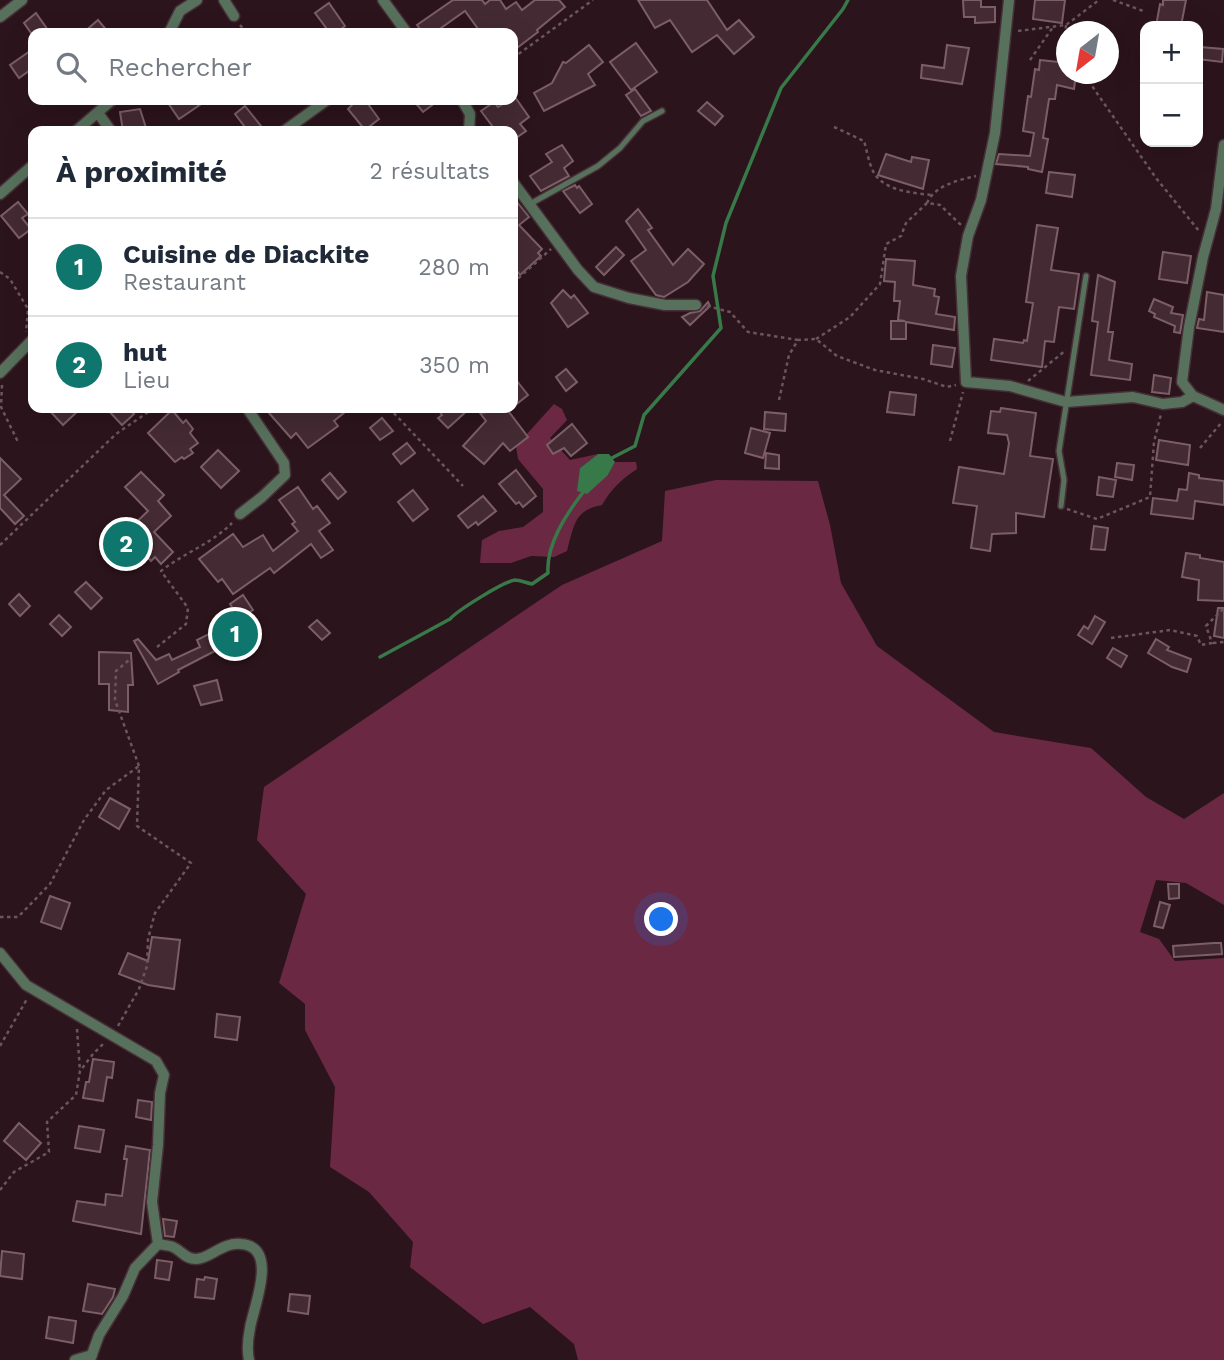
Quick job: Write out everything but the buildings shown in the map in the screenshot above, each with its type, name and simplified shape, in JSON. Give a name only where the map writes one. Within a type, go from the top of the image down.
[{"type":"street","points":[[0,17],[22,0]]},
{"type":"street","points":[[172,28],[180,11],[197,0]]},
{"type":"street","points":[[224,0],[234,16]]},
{"type":"street","points":[[383,0],[403,28]]},
{"type":"street","points":[[1009,0],[995,133],[981,200],[968,236],[961,276],[965,382],[1022,389],[1066,402],[1133,397],[1163,404],[1182,402],[1193,396]]},
{"type":"street","points":[[82,126],[106,105]]},
{"type":"street","points":[[291,126],[320,105]]},
{"type":"street","points":[[465,105],[470,114],[470,126]]},
{"type":"street","points":[[98,113],[107,126]]},
{"type":"street","points":[[1224,145],[1216,209],[1189,327],[1182,382],[1193,396],[1224,410]]},
{"type":"street","points":[[0,194],[28,169]]},
{"type":"street","points":[[518,188],[578,271],[594,287],[665,305],[696,305]]},
{"type":"street","points":[[3,370],[28,344]]},
{"type":"street","points":[[240,514],[285,475],[284,463],[250,413]]},
{"type":"street","points":[[0,953],[26,985],[156,1061],[164,1075],[160,1093],[152,1202],[158,1244]]},
{"type":"street","points":[[158,1244],[172,1246],[188,1258],[200,1259],[220,1247],[240,1243],[257,1251],[262,1265],[257,1306],[250,1328],[249,1360]]},
{"type":"street","points":[[75,1360],[91,1358],[99,1335],[123,1296],[135,1268],[158,1244]]},
{"type":"lane","points":[[530,204],[598,166],[620,148],[643,121],[663,111]]},
{"type":"lane","points":[[1060,506],[1064,480],[1059,451],[1086,276]]},
{"type":"path","points":[[518,54],[593,0]]},
{"type":"path","points":[[1071,21],[1099,0]]},
{"type":"path","points":[[1113,0],[1146,12]]},
{"type":"path","points":[[1030,60],[1053,27]]},
{"type":"path","points":[[1004,33],[1056,27]]},
{"type":"path","points":[[1091,84],[1156,178],[1207,242]]},
{"type":"path","points":[[834,127],[864,141],[875,175],[882,180],[907,192],[931,195]]},
{"type":"path","points":[[696,305],[730,312],[748,332],[798,340],[816,339],[850,317],[880,285],[886,243],[901,236],[906,223],[927,203],[931,195],[956,181],[986,174]]},
{"type":"path","points":[[927,203],[940,205],[960,222],[968,236]]},
{"type":"path","points":[[518,279],[559,242]]},
{"type":"path","points":[[0,272],[10,279],[28,309]]},
{"type":"path","points":[[816,339],[836,356],[875,370],[923,379],[947,387],[965,382],[950,441]]},
{"type":"path","points":[[779,400],[789,355],[798,340]]},
{"type":"path","points":[[1022,389],[1032,375],[1047,367],[1076,340]]},
{"type":"path","points":[[3,370],[1,408],[18,442]]},
{"type":"path","points":[[1060,506],[1097,519],[1150,497],[1154,442],[1163,404]]},
{"type":"path","points":[[0,545],[116,434],[147,413]]},
{"type":"path","points":[[394,413],[463,486]]},
{"type":"path","points":[[1200,448],[1224,419]]},
{"type":"path","points":[[157,647],[186,624],[188,608],[161,571],[177,559],[210,542],[240,514]]},
{"type":"path","points":[[1212,643],[1206,626],[1223,609]]},
{"type":"path","points":[[1111,638],[1170,630],[1197,636],[1201,645],[1224,642]]},
{"type":"path","points":[[80,1071],[93,1054],[113,1036],[139,989],[147,966],[148,939],[155,913],[191,863],[137,825],[139,766],[115,700],[116,671],[129,660]]},
{"type":"path","points":[[0,917],[19,917],[50,884],[84,820],[106,790],[139,766]]},
{"type":"path","points":[[0,1046],[27,1002],[26,985]]},
{"type":"path","points":[[0,1190],[14,1172],[49,1152],[47,1122],[76,1095],[80,1071],[76,1014]]},
{"type":"shaded area","points":[[554,404],[562,409],[567,420],[550,438],[570,460],[598,454],[580,468],[608,475],[615,462],[636,462],[637,469],[617,485],[602,505],[580,515],[567,551],[554,557],[531,556],[511,563],[480,563],[482,540],[499,531],[523,527],[543,512],[543,489],[518,459],[516,446]]},
{"type":"shaded area","points":[[598,454],[609,454],[615,462],[608,475],[587,494],[577,491],[580,468]]},
{"type":"shaded area","points":[[716,480],[818,481],[841,583],[877,646],[994,732],[1091,748],[1146,797],[1184,819],[1224,793],[1224,905],[1186,883],[1156,880],[1140,932],[1159,939],[1175,961],[1224,958],[1224,1360],[578,1360],[574,1344],[530,1307],[483,1324],[410,1267],[413,1242],[369,1192],[330,1167],[335,1087],[305,1030],[305,1004],[279,983],[306,894],[257,840],[264,787],[562,585],[662,541],[665,491]]},
{"type":"waterway","points":[[608,460],[635,446],[644,415],[721,328],[713,276],[726,223],[781,88],[848,0]]},
{"type":"waterway","points":[[380,657],[450,619],[501,586],[515,580],[532,584],[548,573],[554,540],[584,491]]},
{"type":"place","name":"hut","points":[[126,544]]},
{"type":"place","name":"Cuisine de Diackite","points":[[235,634]]}]
